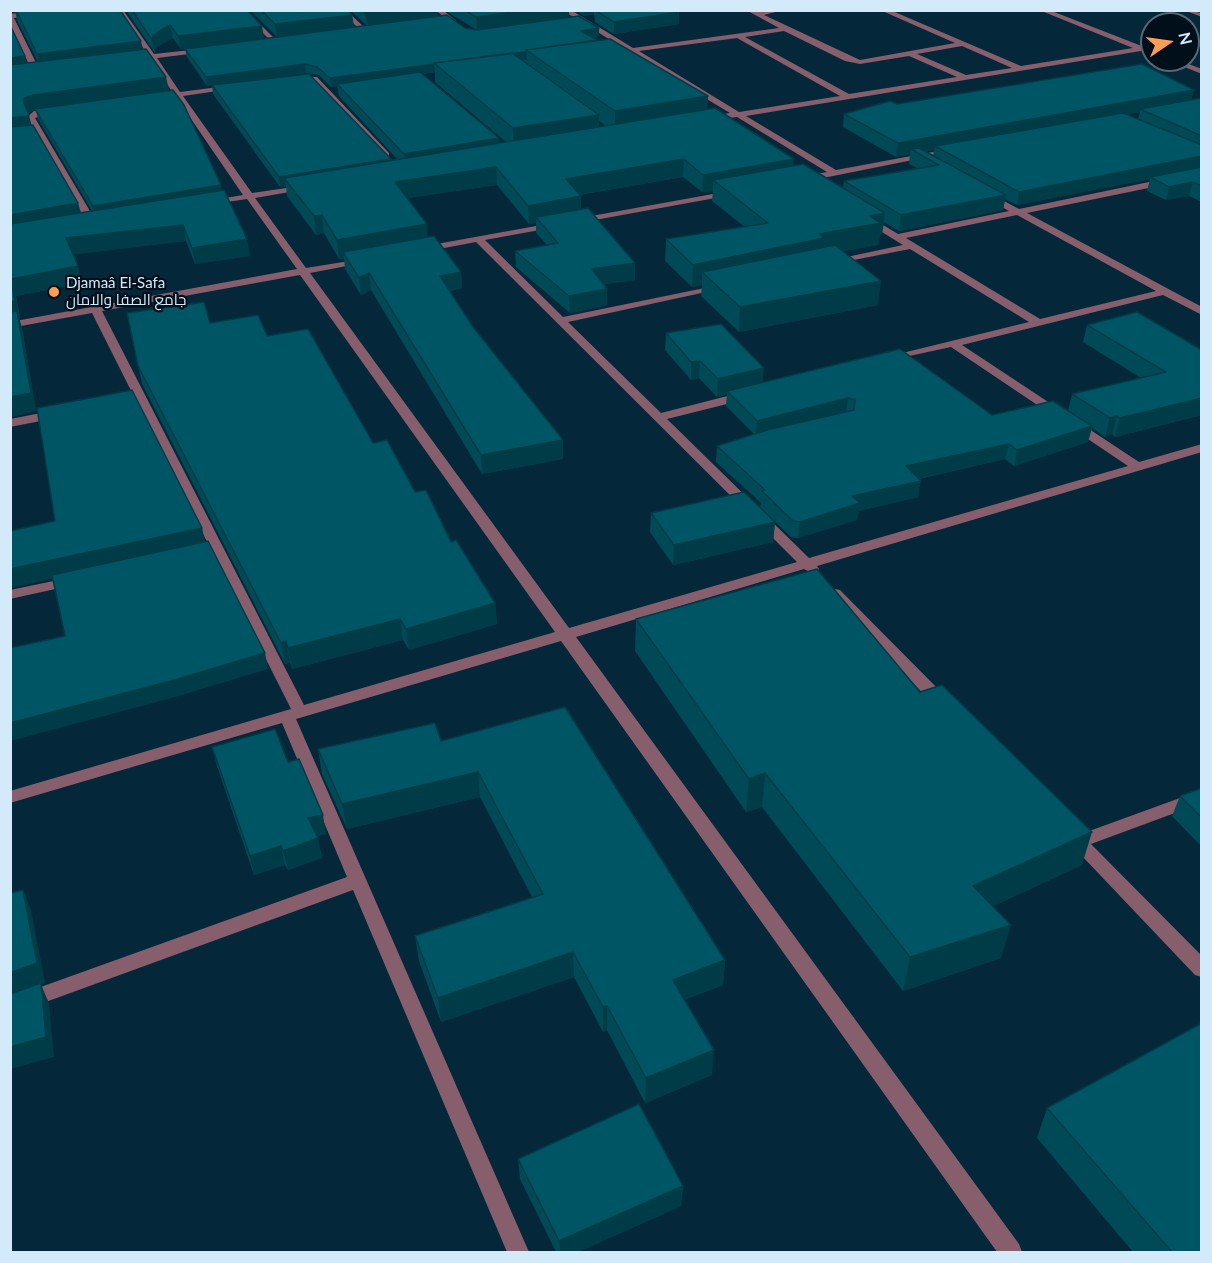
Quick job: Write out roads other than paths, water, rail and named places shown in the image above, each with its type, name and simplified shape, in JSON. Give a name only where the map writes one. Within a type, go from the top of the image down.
[{"type":"street","points":[[37,73],[10,16],[62,10]]},
{"type":"street","points":[[119,10],[180,93],[249,196],[564,635],[1011,1252]]},
{"type":"street","points":[[242,10],[275,42]]},
{"type":"street","points":[[341,10],[364,30]]},
{"type":"street","points":[[438,10],[469,33]]},
{"type":"street","points":[[565,10],[835,173]]},
{"type":"street","points":[[749,10],[848,59],[860,62],[962,44]]},
{"type":"street","points":[[757,14],[780,10]]},
{"type":"street","points":[[883,10],[1019,68]]},
{"type":"street","points":[[1042,10],[1140,48]]},
{"type":"street","points":[[1188,10],[1202,15]]},
{"type":"street","points":[[569,22],[591,19]]},
{"type":"street","points":[[439,21],[450,20]]},
{"type":"street","points":[[353,32],[375,29]]},
{"type":"street","points":[[599,55],[784,29]]},
{"type":"street","points":[[739,36],[846,96]]},
{"type":"street","points":[[264,43],[286,40]]},
{"type":"street","points":[[129,60],[219,49]]},
{"type":"street","points":[[703,120],[1140,49]]},
{"type":"street","points":[[909,53],[964,77]]},
{"type":"street","points":[[28,74],[48,71]]},
{"type":"street","points":[[282,80],[314,79],[393,162]]},
{"type":"street","points":[[157,96],[237,86]]},
{"type":"street","points":[[328,92],[339,91]]},
{"type":"street","points":[[68,107],[46,110],[31,117],[92,223]]},
{"type":"street","points":[[31,135],[41,134]]},
{"type":"street","points":[[792,181],[964,149]]},
{"type":"street","points":[[919,158],[938,168]]},
{"type":"street","points":[[897,237],[1202,174]]},
{"type":"street","points":[[804,179],[822,191]]},
{"type":"street","points":[[204,204],[319,184]]},
{"type":"street","points":[[408,252],[746,190]]},
{"type":"street","points":[[978,190],[1202,312]]},
{"type":"street","points":[[860,214],[1039,323]]},
{"type":"street","points":[[80,225],[103,221]]},
{"type":"street","points":[[478,239],[659,417],[704,454],[955,716]]},
{"type":"street","points":[[818,266],[911,246]]},
{"type":"street","points":[[10,325],[373,258]]},
{"type":"street","points":[[562,320],[736,283]]},
{"type":"street","points":[[874,363],[1164,292]]},
{"type":"street","points":[[96,310],[134,398],[293,714],[357,880],[518,1252]]},
{"type":"street","points":[[953,344],[1138,467]]},
{"type":"street","points":[[659,417],[761,391]]},
{"type":"street","points":[[10,423],[69,411]]},
{"type":"street","points":[[10,796],[1202,448]]},
{"type":"street","points":[[10,595],[91,577]]},
{"type":"street","points":[[1078,842],[1202,796]]},
{"type":"street","points":[[1062,825],[1202,969]]},
{"type":"street","points":[[10,1006],[357,880]]},
{"type":"place","name":"Djamaâ El-Safa جامع الصفا والامان","points":[[54,292]]}]
